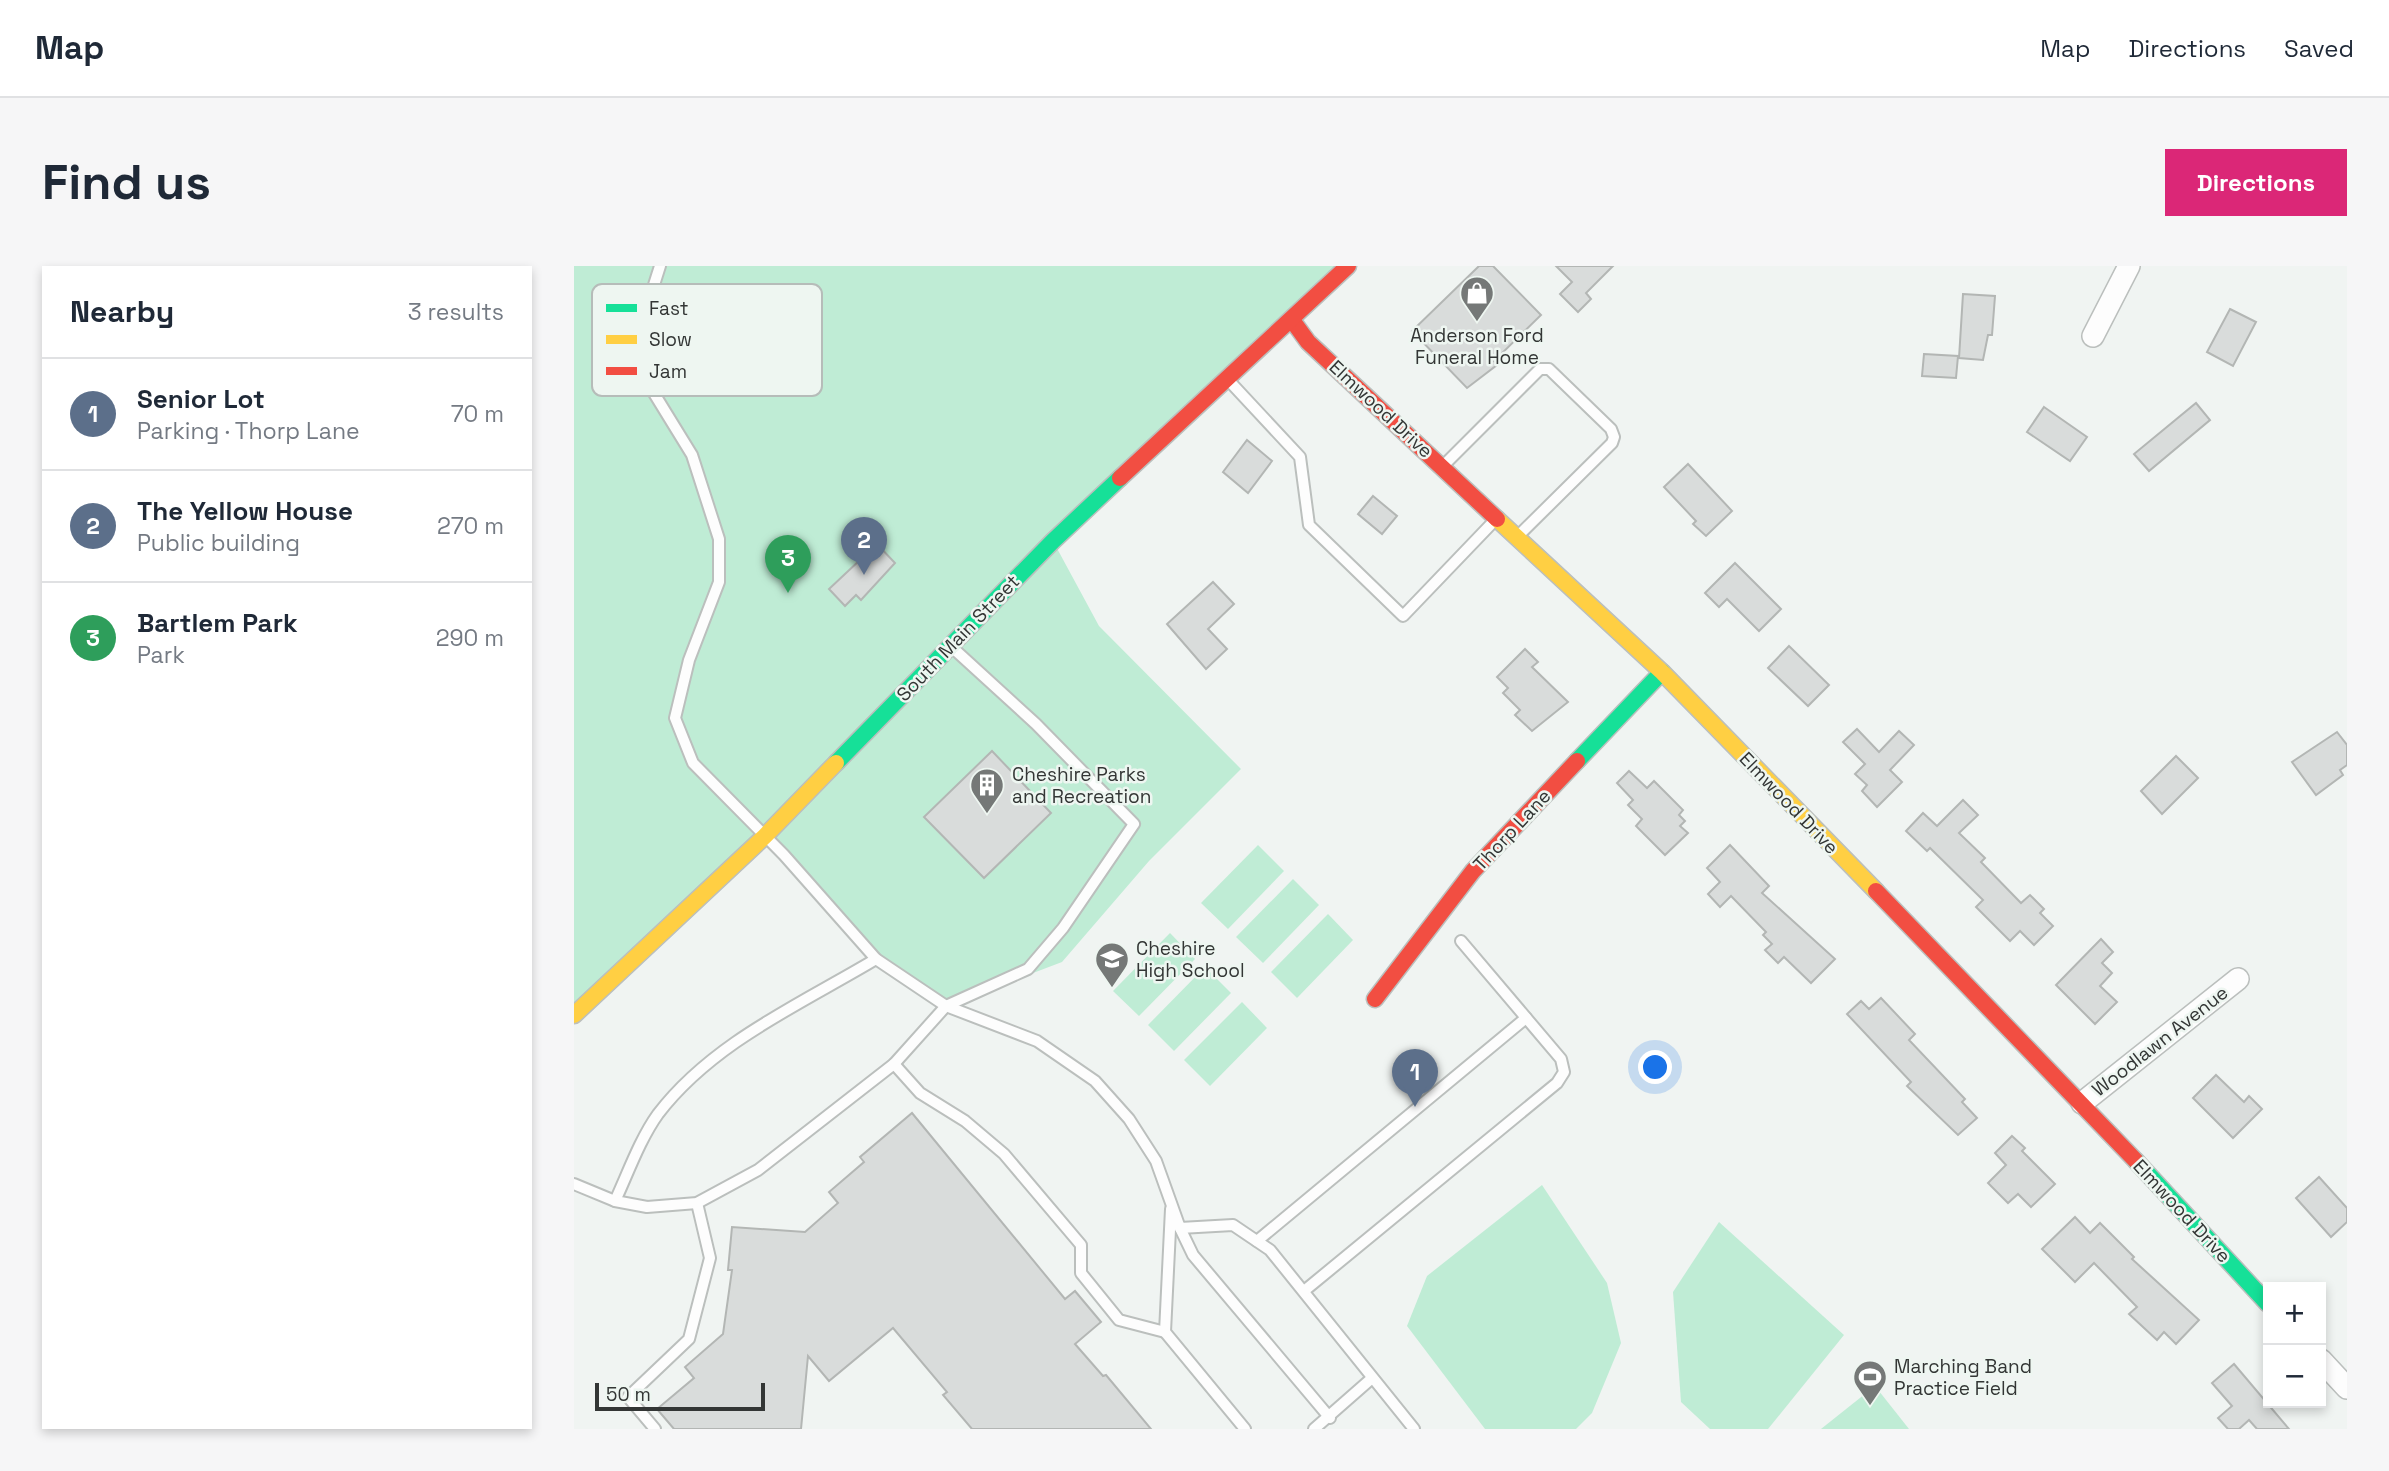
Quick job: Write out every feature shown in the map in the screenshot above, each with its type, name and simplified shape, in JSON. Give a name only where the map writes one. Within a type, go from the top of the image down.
[{"type":"main road","name":"South Main Street","points":[[574,1015],[765,835],[1053,541],[1348,266]]},
{"type":"main road","name":"Elmwood Drive","points":[[1293,320],[1308,342],[1661,671],[2082,1103],[2263,1299]]},
{"type":"main road","name":"Thorp Lane","points":[[1375,999],[1473,871],[1661,671]]},
{"type":"street","points":[[2093,337],[2129,266]]},
{"type":"street","name":"Woodlawn Avenue","points":[[2082,1103],[2238,979]]},
{"type":"street","points":[[2326,1365],[2347,1388]]},
{"type":"lane","points":[[654,284],[660,266]]},
{"type":"lane","points":[[1442,467],[1540,369],[1549,369],[1611,429],[1614,437],[1612,443],[1517,537]]},
{"type":"lane","points":[[1228,379],[1300,457],[1309,525],[1404,616],[1497,518]]},
{"type":"lane","points":[[656,396],[692,455],[719,539],[719,582],[689,660],[675,718],[693,763],[765,835],[876,959],[946,1006],[1037,1041],[1095,1081],[1129,1119],[1156,1161],[1180,1228],[1193,1255],[1330,1418]]},
{"type":"lane","points":[[574,1184],[615,1201],[647,1207],[697,1203],[758,1170],[894,1064],[946,1006],[1028,969],[1063,928],[1134,824],[1036,724],[950,646]]},
{"type":"lane","points":[[1304,1291],[1557,1083],[1564,1072],[1561,1059],[1461,941]]},
{"type":"lane","points":[[615,1201],[657,1116],[697,1070],[766,1024],[876,959]]},
{"type":"lane","points":[[1256,1241],[1526,1018]]},
{"type":"lane","points":[[894,1064],[920,1093],[965,1121],[1004,1154],[1081,1245],[1081,1273],[1119,1320],[1165,1332],[1245,1429]]},
{"type":"lane","points":[[655,1429],[628,1397],[689,1339],[710,1258],[697,1203]]},
{"type":"lane","points":[[1165,1332],[1171,1203]]},
{"type":"lane","points":[[1180,1228],[1233,1225],[1270,1250],[1414,1429]]},
{"type":"lane","points":[[1314,1429],[1330,1418],[1371,1378]]},
{"type":"green space","points":[[574,266],[1348,266],[1053,541],[1099,626],[1241,769],[1149,861],[1062,962],[946,1006],[876,959],[765,836],[574,1015]]},
{"type":"green space","points":[[1258,845],[1284,871],[1228,929],[1201,903]]},
{"type":"green space","points":[[1293,879],[1319,905],[1263,963],[1236,937]]},
{"type":"green space","points":[[1328,914],[1353,940],[1297,998],[1271,972]]},
{"type":"green space","points":[[1170,933],[1195,959],[1139,1016],[1113,991]]},
{"type":"green space","points":[[1205,967],[1231,993],[1174,1051],[1148,1025]]},
{"type":"green space","points":[[1242,1002],[1267,1028],[1210,1086],[1184,1060]]},
{"type":"green space","points":[[1542,1185],[1607,1283],[1621,1343],[1592,1413],[1576,1429],[1485,1429],[1407,1326],[1427,1276]]},
{"type":"green space","points":[[1719,1222],[1844,1335],[1768,1429],[1710,1429],[1681,1402],[1673,1292]]},
{"type":"green space","name":"Marching Band Practice Field","points":[[1875,1386],[1909,1429],[1821,1429]]},
{"type":"building","name":"Anderson Ford Funeral Home","points":[[1479,266],[1493,266],[1541,315],[1494,361],[1497,365],[1467,388],[1412,331]]},
{"type":"building","points":[[1556,266],[1613,266],[1586,293],[1591,299],[1578,312],[1560,294],[1572,282]]},
{"type":"building","points":[[1963,294],[1995,296],[1992,335],[1988,335],[1983,360],[1959,358]]},
{"type":"building","points":[[2230,309],[2256,322],[2233,366],[2207,352]]},
{"type":"building","points":[[1924,354],[1958,356],[1956,378],[1922,376]]},
{"type":"building","points":[[2196,403],[2210,420],[2149,471],[2134,454]]},
{"type":"building","points":[[2044,407],[2087,437],[2070,461],[2027,432]]},
{"type":"building","points":[[1247,440],[1272,461],[1248,493],[1223,472]]},
{"type":"building","points":[[1688,464],[1732,511],[1706,536],[1693,524],[1696,521],[1664,487]]},
{"type":"building","points":[[1373,496],[1397,516],[1382,534],[1358,514]]},
{"type":"building","points":[[877,544],[895,563],[861,600],[856,595],[845,606],[829,589]]},
{"type":"building","points":[[1735,563],[1781,609],[1759,631],[1727,599],[1719,607],[1705,593]]},
{"type":"building","points":[[1213,582],[1234,604],[1208,629],[1227,649],[1206,669],[1167,624]]},
{"type":"building","points":[[1789,646],[1829,685],[1808,706],[1768,668]]},
{"type":"building","points":[[1525,649],[1538,662],[1532,667],[1568,702],[1532,731],[1515,715],[1520,710],[1503,693],[1508,688],[1497,677]]},
{"type":"building","points":[[1857,729],[1879,752],[1899,731],[1914,745],[1890,770],[1902,782],[1877,807],[1862,791],[1867,785],[1855,774],[1865,764],[1843,742]]},
{"type":"building","points":[[2337,732],[2347,745],[2347,765],[2340,770],[2343,775],[2316,795],[2292,762]]},
{"type":"building","name":"Cheshire Parks and Recreation","points":[[992,751],[1051,813],[984,878],[924,817]]},
{"type":"building","points":[[2176,756],[2198,778],[2162,814],[2141,791]]},
{"type":"building","points":[[1629,771],[1647,788],[1654,781],[1683,810],[1679,815],[1685,821],[1680,826],[1688,833],[1665,855],[1636,826],[1642,819],[1628,805],[1633,800],[1617,783]]},
{"type":"building","points":[[1963,800],[1978,815],[1959,833],[1985,858],[1981,862],[2021,903],[2030,895],[2044,909],[2040,913],[2053,926],[2034,945],[2020,931],[2010,941],[1976,907],[1983,900],[1930,848],[1927,851],[1906,831],[1923,813],[1937,826]]},
{"type":"building","points":[[1730,845],[1769,886],[1762,893],[1835,959],[1811,983],[1784,957],[1778,963],[1765,950],[1772,944],[1763,935],[1766,932],[1731,896],[1720,907],[1708,894],[1720,882],[1707,868]]},
{"type":"building","points":[[2101,939],[2113,952],[2102,963],[2112,973],[2100,986],[2117,1002],[2095,1024],[2056,985]]},
{"type":"building","points":[[1881,998],[1915,1034],[1909,1040],[1965,1099],[1962,1102],[1977,1118],[1958,1135],[1907,1086],[1911,1082],[1847,1014],[1861,1001],[1869,1009]]},
{"type":"building","points":[[2216,1075],[2244,1102],[2249,1096],[2262,1109],[2233,1138],[2193,1098]]},
{"type":"building","points":[[912,1113],[1065,1299],[1075,1291],[1101,1322],[1075,1344],[1103,1376],[1106,1375],[1151,1429],[972,1429],[943,1395],[947,1392],[893,1328],[829,1381],[808,1356],[801,1429],[674,1429],[657,1409],[694,1378],[685,1367],[723,1334],[732,1270],[728,1270],[732,1227],[805,1232],[838,1203],[829,1192],[864,1162],[860,1157]]},
{"type":"building","points":[[2012,1136],[2025,1148],[2022,1151],[2055,1184],[2031,1207],[2018,1194],[2008,1203],[1988,1183],[2006,1165],[1995,1153]]},
{"type":"building","points":[[2319,1177],[2347,1208],[2347,1222],[2331,1237],[2296,1198]]},
{"type":"building","points":[[2075,1217],[2090,1233],[2100,1223],[2134,1257],[2132,1259],[2199,1320],[2176,1344],[2164,1332],[2157,1340],[2129,1314],[2137,1307],[2094,1263],[2075,1282],[2042,1249]]},
{"type":"building","points":[[2234,1364],[2263,1398],[2263,1408],[2271,1408],[2289,1429],[2257,1429],[2249,1420],[2239,1429],[2228,1429],[2218,1418],[2232,1406],[2212,1383]]},
{"type":"traffic: fast","points":[[836,763],[1053,541],[1120,478]]},
{"type":"traffic: fast","points":[[1577,761],[1662,672]]},
{"type":"traffic: fast","points":[[2136,1161],[2263,1299]]},
{"type":"traffic: slow","points":[[1497,519],[1662,672],[1876,891]]},
{"type":"traffic: slow","points":[[574,1015],[765,836],[836,763]]},
{"type":"traffic: jam","points":[[1120,478],[1348,266]]},
{"type":"traffic: jam","points":[[1292,320],[1308,342],[1497,519]]},
{"type":"traffic: jam","points":[[1375,999],[1473,871],[1577,761]]},
{"type":"traffic: jam","points":[[1876,891],[2136,1161]]},
{"type":"place","name":"Anderson Ford Funeral Home","points":[[1477,323]]},
{"type":"place","name":"The Yellow House","points":[[864,575]]},
{"type":"place","name":"Bartlem Park","points":[[788,593]]},
{"type":"place","name":"Cheshire Parks and Recreation","points":[[987,815]]},
{"type":"place","name":"Cheshire High School","points":[[1112,989]]},
{"type":"place","name":"Senior Lot","points":[[1415,1107]]},
{"type":"place","name":"Marching Band Practice Field","points":[[1870,1407]]}]
